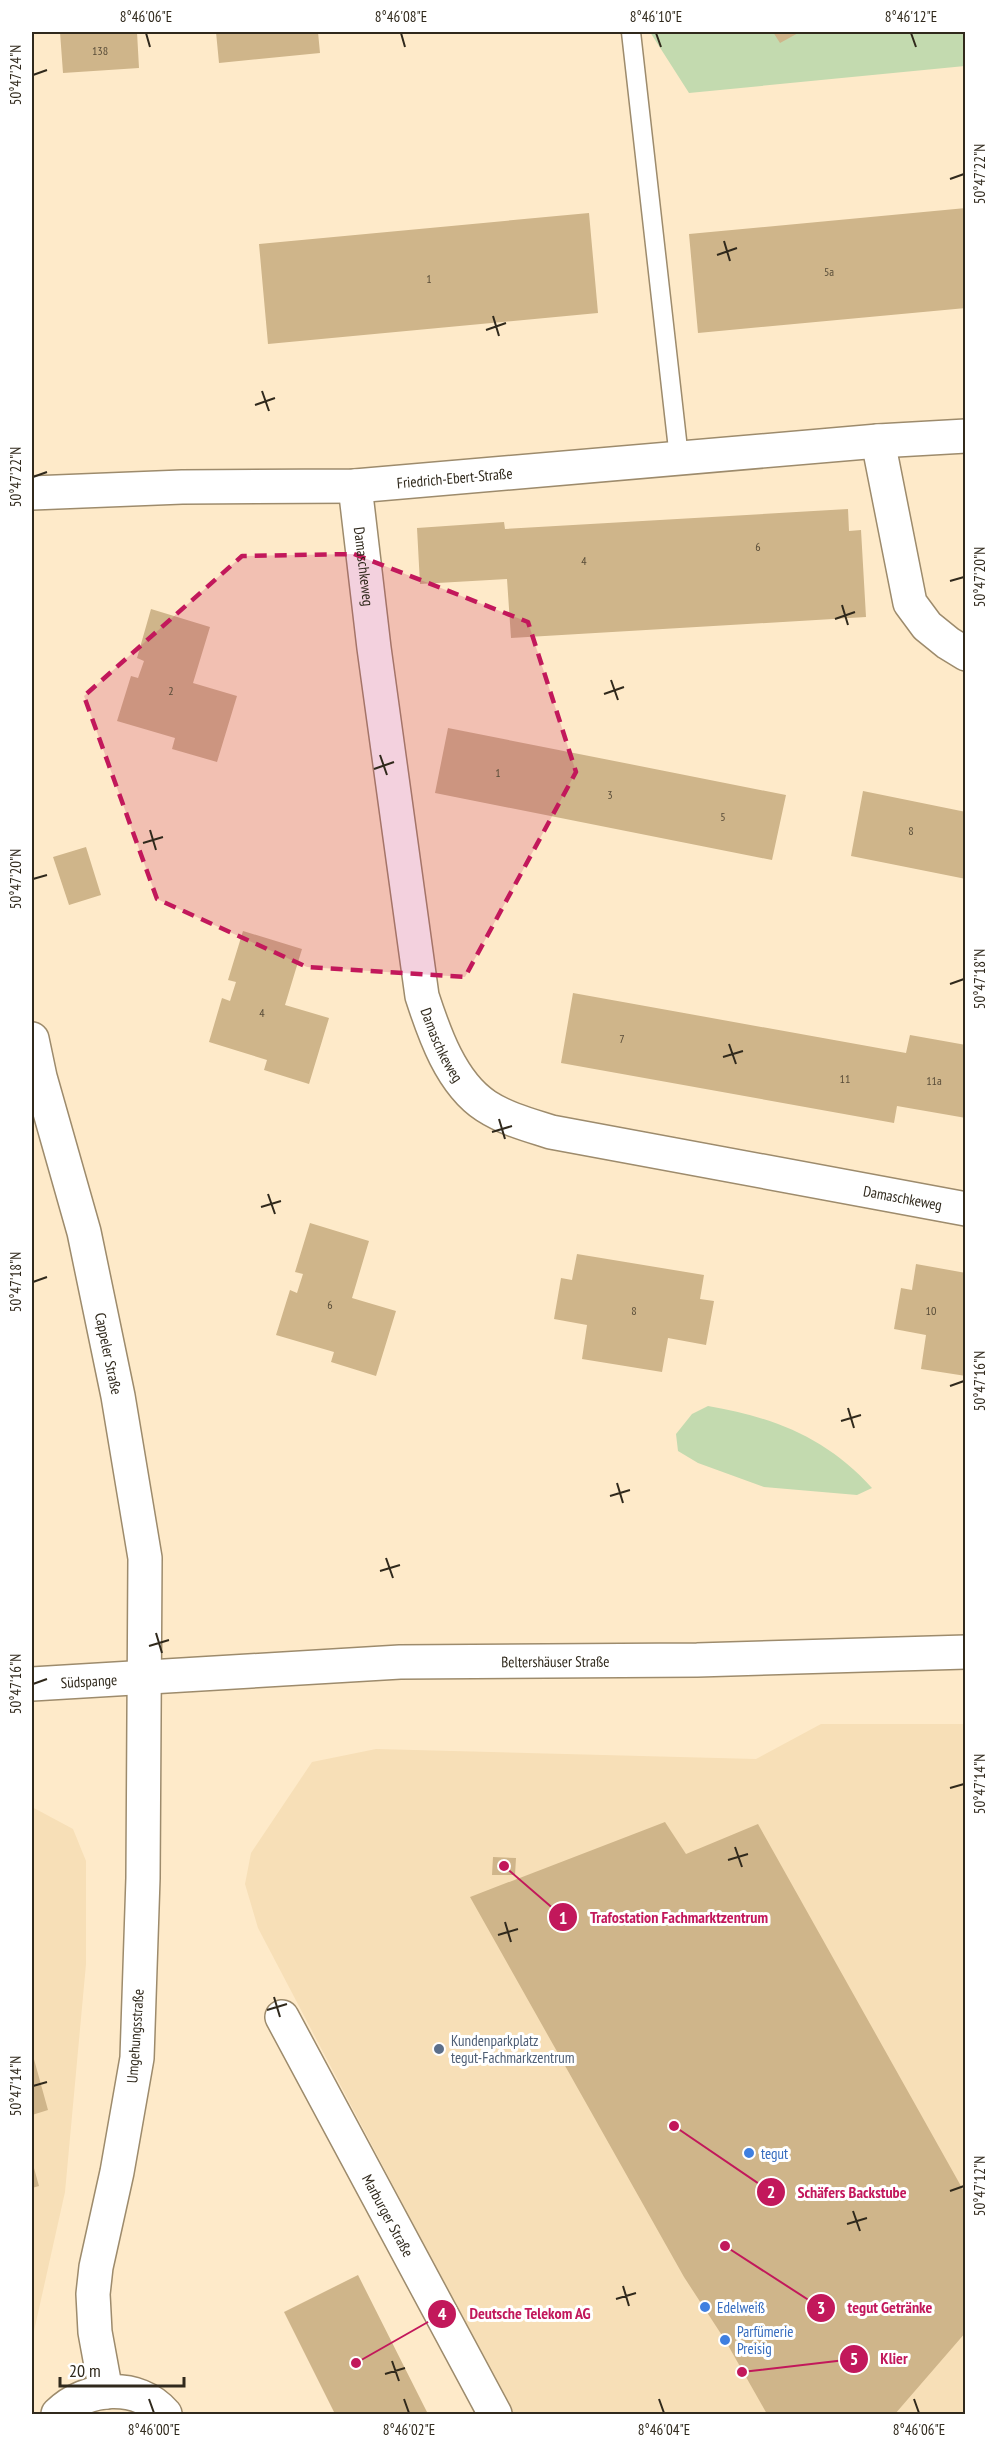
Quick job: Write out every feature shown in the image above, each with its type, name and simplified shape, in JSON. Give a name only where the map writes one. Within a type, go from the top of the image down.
[{"type":"street","name":"Friedrich-Ebert-Straße","points":[[32,493],[182,487],[355,486],[878,441],[966,436]]},
{"type":"street","points":[[878,441],[910,603],[927,626],[948,644],[966,654]]},
{"type":"street","name":"Damaschkeweg","points":[[355,486],[374,648],[422,996],[434,1034],[452,1067],[466,1086],[485,1105],[515,1121],[551,1132],[966,1209]]},
{"type":"street","name":"Cappeler Straße","points":[[32,1039],[40,1077],[84,1232],[118,1396],[145,1558],[145,1676]]},
{"type":"street","name":"Beltershäuser Straße","points":[[145,1676],[400,1662],[697,1660],[966,1652]]},
{"type":"street","name":"Südspange","points":[[32,1684],[145,1676]]},
{"type":"street","name":"Umgehungsstraße","points":[[106,2391],[95,2332],[93,2294],[96,2267],[117,2172],[136,2058],[143,1878],[145,1676]]},
{"type":"street","name":"Marburger Straße","points":[[282,2017],[495,2415]]},
{"type":"street","points":[[58,2415],[66,2407],[85,2396],[106,2391],[124,2392],[141,2397],[165,2415]]},
{"type":"lane","points":[[631,32],[679,458]]},
{"type":"highlighted area","points":[[354,554],[528,622],[576,772],[465,977],[307,967],[157,899],[84,696],[242,556]]},
{"type":"shaded area","points":[[821,1724],[965,1724],[965,2414],[513,2414],[258,1928],[245,1884],[251,1853],[312,1762],[376,1749],[756,1759]]},
{"type":"shaded area","points":[[32,1807],[73,1829],[86,1861],[86,1964],[65,2192],[32,2340]]},
{"type":"green space","points":[[650,32],[965,32],[965,66],[689,93]]},
{"type":"green space","points":[[708,1406],[755,1416],[798,1432],[837,1456],[872,1488],[857,1495],[764,1487],[698,1463],[678,1451],[676,1434],[692,1414]]},
{"type":"building","points":[[60,32],[137,32],[139,68],[63,73]]},
{"type":"building","points":[[216,32],[318,32],[320,53],[219,63]]},
{"type":"building","points":[[773,32],[800,32],[780,43]]},
{"type":"building","points":[[966,208],[966,308],[698,333],[689,234]]},
{"type":"building","points":[[589,213],[598,313],[268,344],[259,244]]},
{"type":"building","points":[[848,509],[849,531],[861,530],[866,617],[511,638],[507,579],[420,584],[417,528],[504,522],[505,529]]},
{"type":"building","points":[[151,609],[210,627],[193,683],[237,696],[217,762],[172,749],[175,738],[117,721],[131,676],[138,678],[144,661],[137,658]]},
{"type":"building","points":[[448,728],[786,795],[772,860],[435,793]]},
{"type":"building","points":[[863,791],[966,812],[966,879],[851,856]]},
{"type":"building","points":[[86,847],[101,895],[69,905],[53,857]]},
{"type":"building","points":[[243,931],[302,949],[285,1005],[329,1018],[309,1084],[264,1070],[267,1060],[209,1042],[222,998],[230,1001],[236,982],[228,980]]},
{"type":"building","points":[[573,993],[906,1053],[910,1035],[966,1045],[966,1118],[897,1106],[894,1123],[561,1063]]},
{"type":"building","points":[[310,1223],[369,1241],[352,1298],[396,1311],[376,1376],[331,1362],[334,1352],[276,1335],[290,1290],[297,1293],[303,1274],[295,1272]]},
{"type":"building","points":[[577,1254],[704,1275],[700,1299],[714,1301],[706,1345],[668,1338],[662,1372],[582,1359],[587,1325],[554,1319],[561,1278],[572,1280]]},
{"type":"building","points":[[916,1264],[966,1273],[966,1376],[921,1369],[926,1335],[894,1329],[901,1288],[912,1290]]},
{"type":"building","points":[[665,1822],[686,1854],[758,1824],[966,2195],[966,2332],[895,2414],[767,2414],[725,2340],[684,2277],[470,1897]]},
{"type":"building","points":[[493,1857],[516,1858],[515,1875],[492,1875]]},
{"type":"building","points":[[32,2052],[48,2110],[32,2115]]},
{"type":"building","points":[[32,2161],[39,2186],[32,2188]]},
{"type":"building","points":[[358,2275],[428,2414],[335,2414],[284,2312]]},
{"type":"place","name":"Trafostation Fachmarktzentrum","points":[[504,1866]]},
{"type":"place","name":"Kundenparkplatz tegut-Fachmarkzentrum","points":[[439,2049]]},
{"type":"place","name":"Schäfers Backstube","points":[[674,2126]]},
{"type":"place","name":"tegut","points":[[749,2153]]},
{"type":"place","name":"tegut Getränke","points":[[725,2246]]},
{"type":"place","name":"Edelweiß","points":[[705,2307]]},
{"type":"place","name":"Parfümerie Preisig","points":[[725,2340]]},
{"type":"place","name":"Deutsche Telekom AG","points":[[356,2363]]},
{"type":"place","name":"Klier","points":[[742,2372]]}]
